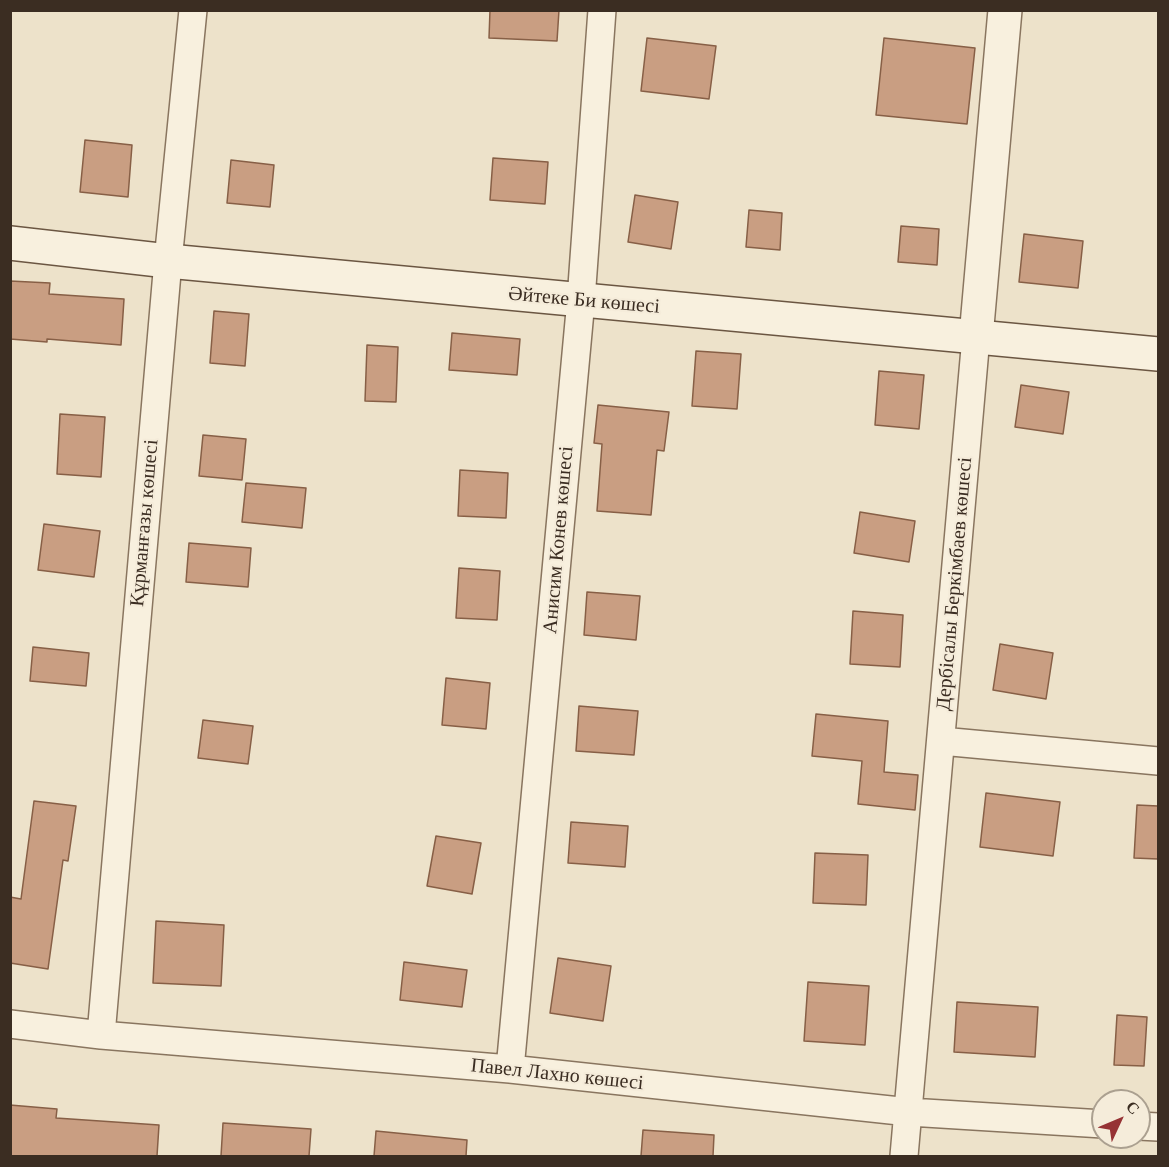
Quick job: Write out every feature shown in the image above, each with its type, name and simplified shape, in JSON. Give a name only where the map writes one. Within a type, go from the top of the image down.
[{"type":"main road","name":"Дербісалы Беркімбаев көшесі","points":[[976,337],[1005,10]]},
{"type":"main road","name":"Әйтеке Би көшесі","points":[[10,243],[168,261],[1158,354]]},
{"type":"street","name":"Құрманғазы көшесі","points":[[101,1035],[168,261],[193,10]]},
{"type":"street","name":"Анисим Конев көшесі","points":[[510,1069],[581,300],[603,10]]},
{"type":"street","name":"Дербісалы Беркімбаев көшесі","points":[[904,1156],[976,337]]},
{"type":"street","points":[[941,741],[1158,761]]},
{"type":"street","name":"Павел Лахно көшесі","points":[[10,1024],[101,1035],[510,1069],[909,1112],[1091,1123]]},
{"type":"building","points":[[490,10],[559,10],[557,41],[489,38]]},
{"type":"building","points":[[647,38],[716,46],[709,99],[641,91]]},
{"type":"building","points":[[884,38],[975,48],[967,124],[876,115]]},
{"type":"building","points":[[85,140],[132,145],[128,197],[80,192]]},
{"type":"building","points":[[493,158],[548,162],[545,204],[490,200]]},
{"type":"building","points":[[231,160],[274,165],[270,207],[227,203]]},
{"type":"building","points":[[635,195],[678,202],[671,249],[628,242]]},
{"type":"building","points":[[749,210],[782,213],[780,250],[746,247]]},
{"type":"building","points":[[901,226],[939,229],[937,265],[898,262]]},
{"type":"building","points":[[1024,234],[1083,241],[1078,288],[1019,282]]},
{"type":"building","points":[[10,281],[50,283],[49,294],[124,299],[121,345],[47,339],[47,342],[10,339]]},
{"type":"building","points":[[214,311],[249,314],[245,366],[210,363]]},
{"type":"building","points":[[452,333],[520,339],[517,375],[449,370]]},
{"type":"building","points":[[367,345],[398,347],[396,402],[365,401]]},
{"type":"building","points":[[696,351],[741,354],[737,409],[692,406]]},
{"type":"building","points":[[879,371],[924,375],[919,429],[875,425]]},
{"type":"building","points":[[1021,385],[1069,392],[1063,434],[1015,427]]},
{"type":"building","points":[[598,405],[669,412],[664,451],[657,450],[651,515],[597,511],[602,444],[594,443]]},
{"type":"building","points":[[60,414],[105,417],[101,477],[57,474]]},
{"type":"building","points":[[203,435],[246,439],[242,480],[199,476]]},
{"type":"building","points":[[460,470],[508,473],[506,518],[458,516]]},
{"type":"building","points":[[246,483],[306,488],[302,528],[242,522]]},
{"type":"building","points":[[860,512],[915,521],[909,562],[854,553]]},
{"type":"building","points":[[44,524],[100,531],[94,577],[38,570]]},
{"type":"building","points":[[189,543],[251,548],[248,587],[186,582]]},
{"type":"building","points":[[459,568],[500,571],[497,620],[456,618]]},
{"type":"building","points":[[587,592],[640,596],[636,640],[584,635]]},
{"type":"building","points":[[853,611],[903,615],[900,667],[850,664]]},
{"type":"building","points":[[1000,644],[1053,653],[1046,699],[993,690]]},
{"type":"building","points":[[33,647],[89,653],[86,686],[30,681]]},
{"type":"building","points":[[446,678],[490,683],[486,729],[442,725]]},
{"type":"building","points":[[579,706],[638,711],[634,755],[576,751]]},
{"type":"building","points":[[816,714],[888,721],[884,772],[918,775],[915,810],[858,804],[862,761],[812,756]]},
{"type":"building","points":[[203,720],[253,726],[248,764],[198,758]]},
{"type":"building","points":[[986,793],[1060,802],[1053,856],[980,847]]},
{"type":"building","points":[[34,801],[76,806],[68,861],[63,860],[48,969],[10,963],[10,897],[21,899]]},
{"type":"building","points":[[1137,805],[1158,806],[1158,859],[1134,858]]},
{"type":"building","points":[[571,822],[628,826],[625,867],[568,863]]},
{"type":"building","points":[[436,836],[481,843],[472,894],[427,886]]},
{"type":"building","points":[[815,853],[868,855],[866,905],[813,903]]},
{"type":"building","points":[[156,921],[224,925],[221,986],[153,983]]},
{"type":"building","points":[[558,958],[611,966],[603,1021],[550,1013]]},
{"type":"building","points":[[404,962],[467,970],[462,1007],[400,1000]]},
{"type":"building","points":[[808,982],[869,986],[865,1045],[804,1041]]},
{"type":"building","points":[[957,1002],[1038,1007],[1035,1057],[954,1052]]},
{"type":"building","points":[[1117,1015],[1147,1017],[1144,1066],[1114,1065]]},
{"type":"building","points":[[10,1105],[57,1109],[56,1118],[159,1125],[157,1156],[10,1156]]},
{"type":"building","points":[[223,1123],[311,1129],[309,1156],[221,1156]]},
{"type":"building","points":[[643,1130],[714,1135],[713,1156],[641,1156]]},
{"type":"building","points":[[376,1131],[467,1140],[466,1156],[374,1156]]}]
